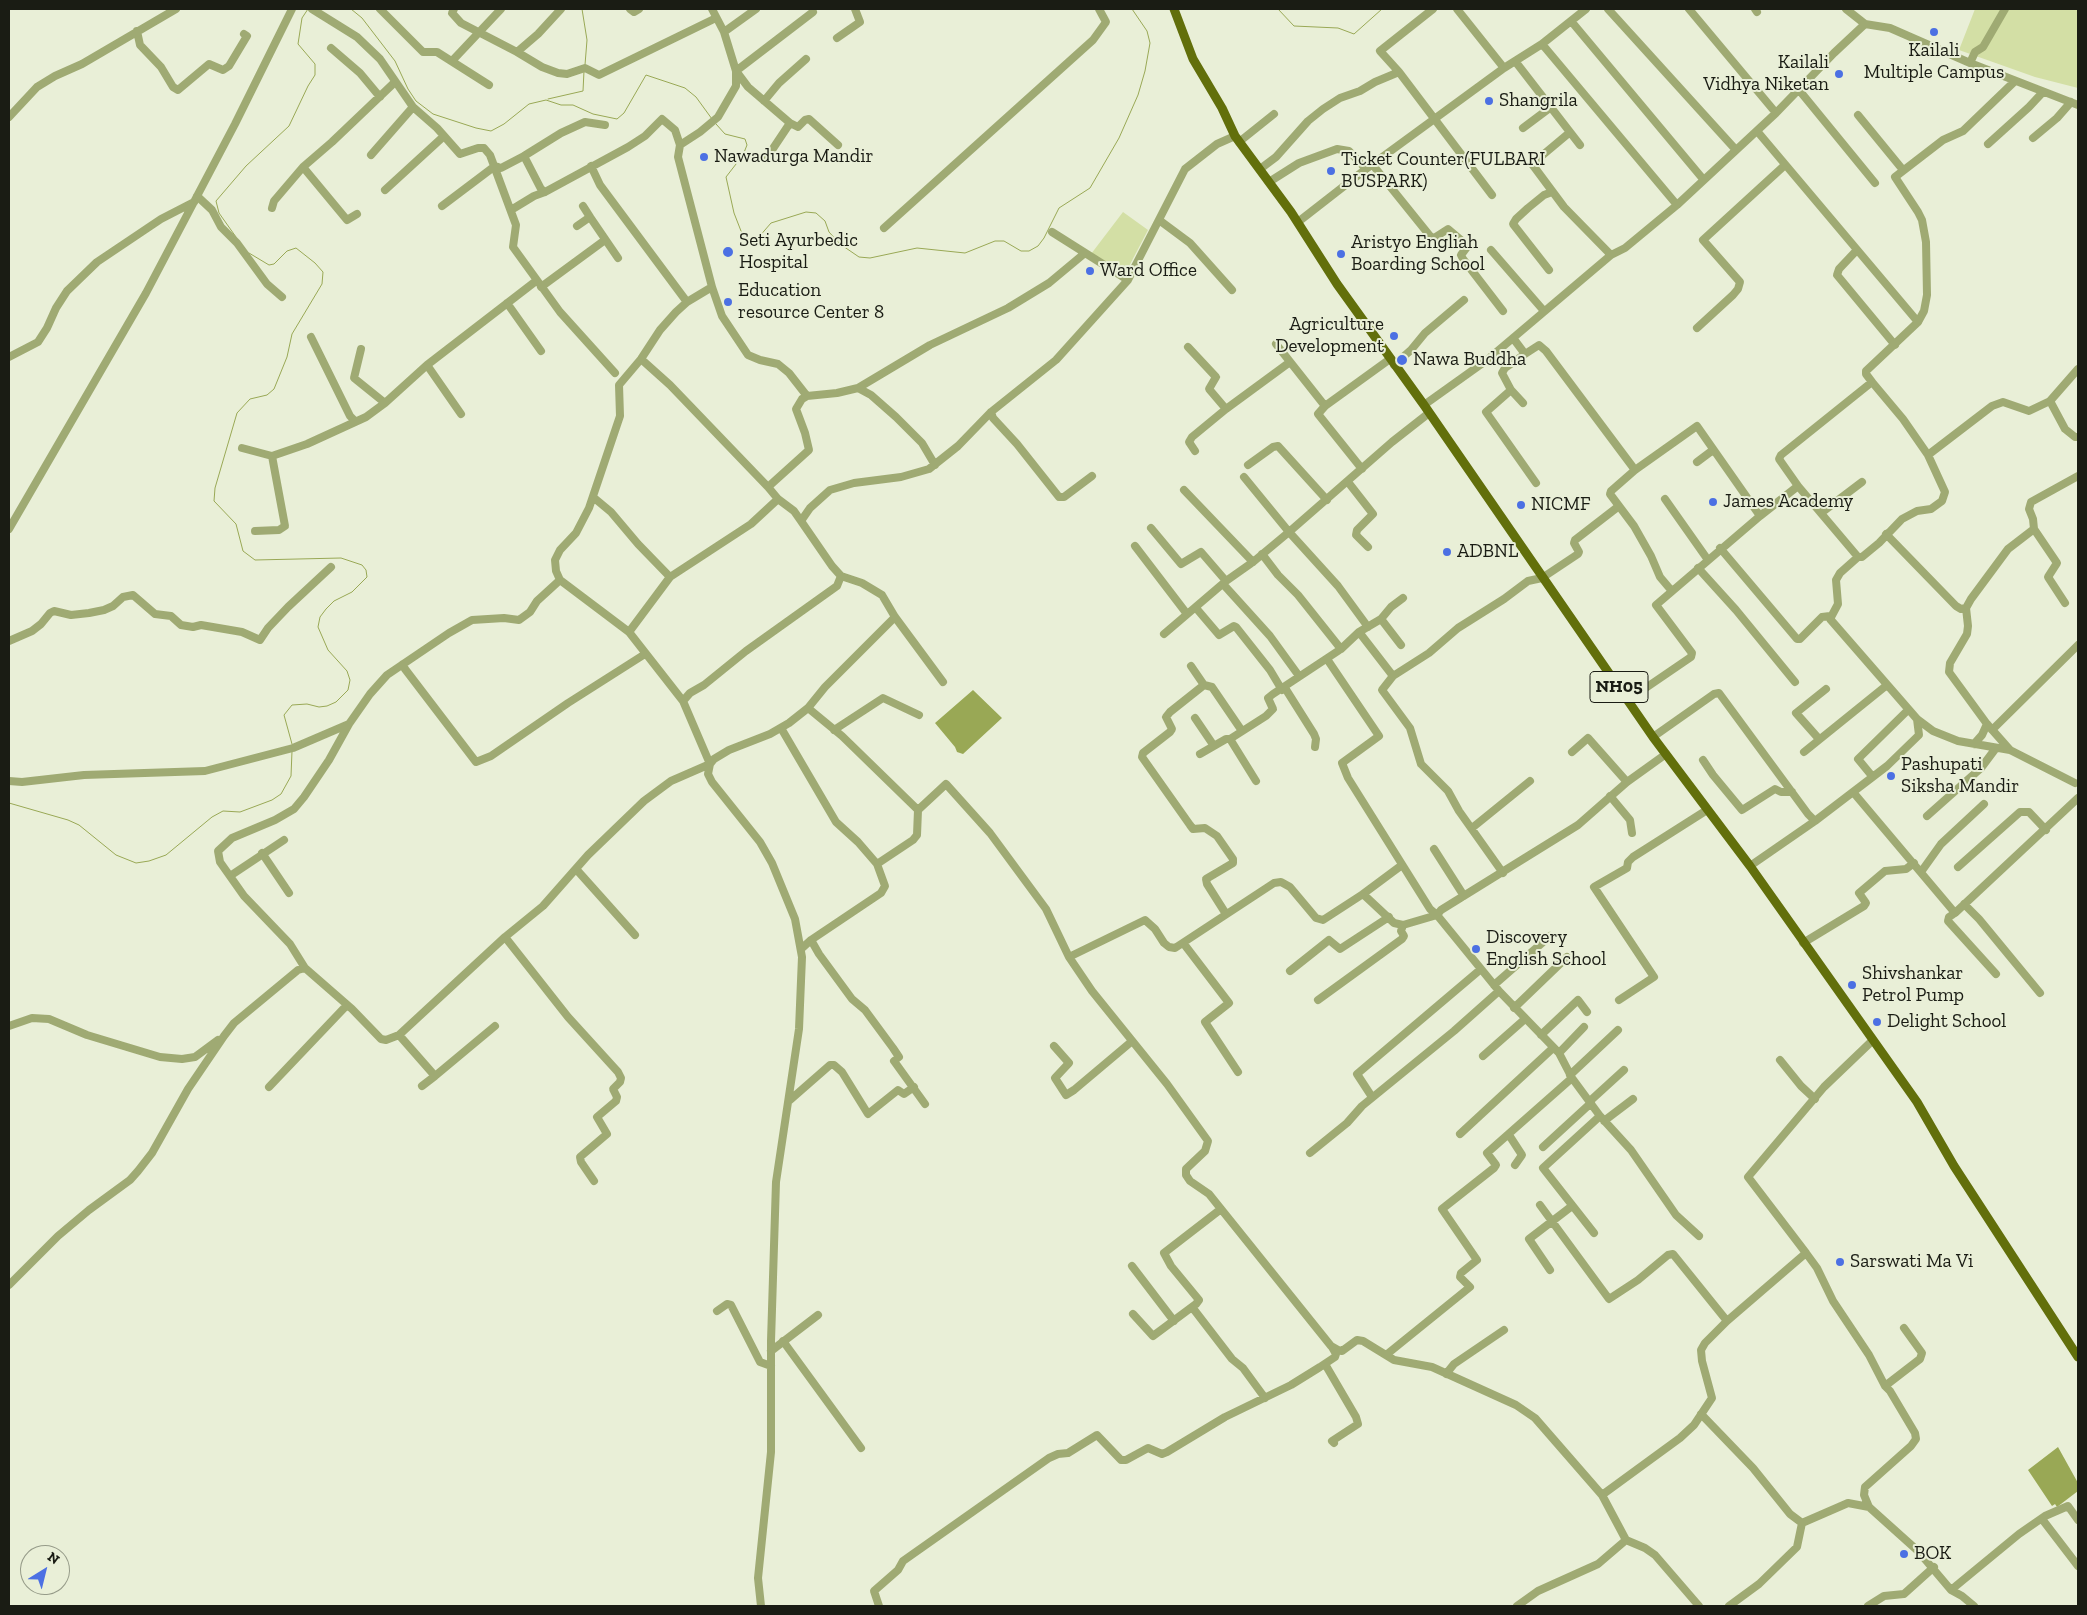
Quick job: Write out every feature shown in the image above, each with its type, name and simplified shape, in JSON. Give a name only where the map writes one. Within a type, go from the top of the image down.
[{"type":"main road","name":"NH05","points":[[1174,9],[1192,59],[1222,108],[1237,139],[1298,222],[1337,284],[1427,409],[1653,737],[1706,810],[1750,866],[1917,1102],[1954,1166],[1987,1218],[1999,1232],[2078,1357]]},
{"type":"street","points":[[10,113],[37,87],[82,64],[176,9]]},
{"type":"street","points":[[9,529],[146,292],[196,199],[292,9]]},
{"type":"street","points":[[312,9],[357,37],[380,58],[413,107],[460,154],[484,148],[490,155],[516,225],[513,247],[560,312],[621,382],[620,416],[593,497],[576,533],[560,550],[555,560],[556,571],[560,580],[629,632],[683,701],[710,764]]},
{"type":"street","points":[[380,9],[423,52],[437,52],[489,85]]},
{"type":"street","points":[[454,9],[452,13],[461,23],[480,31],[542,67],[567,74],[585,68],[599,75],[716,18]]},
{"type":"street","points":[[452,61],[500,9]]},
{"type":"street","points":[[517,52],[538,34],[561,9]]},
{"type":"street","points":[[630,9],[634,12],[639,9]]},
{"type":"street","points":[[680,145],[718,117],[736,86],[736,71],[724,32],[712,9]]},
{"type":"street","points":[[724,32],[756,9]]},
{"type":"street","points":[[837,38],[860,22],[855,9]]},
{"type":"street","points":[[884,228],[1094,40],[1106,22],[1099,9]]},
{"type":"street","points":[[1433,9],[1380,51],[1399,72],[1492,195]]},
{"type":"street","points":[[1457,9],[1504,68]]},
{"type":"street","points":[[1570,9],[1573,18],[1703,179]]},
{"type":"street","points":[[1298,222],[1369,166],[1504,68],[1525,57],[1586,9]]},
{"type":"street","points":[[1608,9],[1736,150]]},
{"type":"street","points":[[1689,9],[1776,113]]},
{"type":"street","points":[[1846,9],[1865,24],[1890,28],[1970,63],[2074,103],[2033,138]]},
{"type":"street","points":[[1970,63],[1975,52],[1983,47],[2005,9]]},
{"type":"street","points":[[736,71],[813,12]]},
{"type":"street","points":[[1164,634],[1348,482],[1427,409],[1544,311],[1611,255],[1625,248],[1677,205],[1776,113],[1865,24]]},
{"type":"street","points":[[137,31],[140,45],[161,67],[173,87],[178,90],[210,64],[223,70],[229,66],[246,36],[244,34]]},
{"type":"street","points":[[1542,44],[1677,205]]},
{"type":"street","points":[[331,48],[360,73],[380,97]]},
{"type":"street","points":[[764,101],[779,83],[806,59]]},
{"type":"street","points":[[1515,61],[1580,145]]},
{"type":"street","points":[[736,71],[748,87],[790,123],[798,127],[805,120],[809,119],[838,144]]},
{"type":"street","points":[[1260,169],[1276,157],[1308,121],[1323,109],[1340,98],[1360,92],[1375,82],[1399,72]]},
{"type":"street","points":[[1720,548],[1797,638],[1800,639],[1822,617],[1830,616],[1838,604],[1836,580],[1840,573],[1858,557],[1879,543],[1902,519],[1917,511],[1931,509],[1944,498],[1945,492],[1928,455],[1866,374],[1866,371],[1918,322],[1924,311],[1927,295],[1926,242],[1922,220],[1895,179],[1903,170],[1943,140],[1963,131],[2015,81]]},
{"type":"street","points":[[272,208],[274,201],[303,166],[332,142],[395,82]]},
{"type":"street","points":[[1799,90],[1875,183]]},
{"type":"street","points":[[1988,144],[2043,92]]},
{"type":"street","points":[[371,155],[413,107]]},
{"type":"street","points":[[1523,128],[1550,108]]},
{"type":"street","points":[[801,521],[810,508],[830,490],[854,484],[901,477],[936,465],[958,446],[990,412],[1056,360],[1128,280],[1185,169],[1218,144],[1237,139],[1274,114]]},
{"type":"street","points":[[1858,115],[1903,170]]},
{"type":"street","points":[[512,210],[534,196],[545,192],[646,136],[662,119],[675,130],[680,145],[678,157],[712,287],[722,316],[748,355],[778,364],[789,373],[807,396]]},
{"type":"street","points":[[495,166],[501,168],[560,133],[585,122],[605,125]]},
{"type":"street","points":[[766,159],[790,123]]},
{"type":"street","points":[[1757,131],[1856,251],[1874,269],[1918,322]]},
{"type":"street","points":[[1569,133],[1532,164],[1552,192],[1578,222],[1611,255]]},
{"type":"street","points":[[385,190],[444,136]]},
{"type":"street","points":[[1268,182],[1299,163],[1337,149],[1349,151],[1369,166],[1431,238],[1448,228],[1461,240],[1467,247],[1461,255],[1463,259],[1503,312]]},
{"type":"street","points":[[524,156],[541,189],[545,192]]},
{"type":"street","points":[[1697,328],[1733,295],[1738,289],[1740,282],[1703,240],[1785,165]]},
{"type":"street","points":[[303,166],[347,220],[357,214]]},
{"type":"street","points":[[442,206],[495,166]]},
{"type":"street","points":[[591,166],[600,185],[687,302]]},
{"type":"street","points":[[1549,270],[1513,224],[1516,218],[1544,195],[1552,192]]},
{"type":"street","points":[[196,199],[212,210],[221,227],[237,243],[267,284],[282,297]]},
{"type":"street","points":[[9,357],[38,342],[67,291],[97,262],[161,219],[196,199]]},
{"type":"street","points":[[583,206],[618,258]]},
{"type":"street","points":[[577,226],[590,217]]},
{"type":"street","points":[[1159,220],[1190,242],[1232,290]]},
{"type":"street","points":[[1052,232],[1128,280]]},
{"type":"street","points":[[242,448],[272,456],[341,430],[355,421],[366,417],[385,403],[427,365],[507,303],[605,240]]},
{"type":"street","points":[[1491,250],[1544,311]]},
{"type":"street","points":[[1856,251],[1839,269],[1836,275],[1895,345]]},
{"type":"street","points":[[768,487],[809,450],[796,409],[802,399],[807,396],[837,393],[858,388],[930,345],[1008,308],[1049,283],[1086,253]]},
{"type":"street","points":[[621,382],[641,359],[660,330],[687,302],[712,287]]},
{"type":"street","points":[[1362,469],[1318,414],[1325,406],[1411,350],[1424,333],[1464,300]]},
{"type":"street","points":[[507,303],[541,351]]},
{"type":"street","points":[[311,337],[350,416],[355,421]]},
{"type":"street","points":[[1513,338],[1525,354]]},
{"type":"street","points":[[1276,344],[1325,406]]},
{"type":"street","points":[[1523,403],[1511,390],[1502,373],[1505,368],[1539,345],[1546,351],[1634,470]]},
{"type":"street","points":[[1188,347],[1216,377],[1209,389],[1226,409]]},
{"type":"street","points":[[361,350],[354,378],[385,403]]},
{"type":"street","points":[[641,359],[670,386],[778,499],[794,511],[841,576],[862,582],[882,595],[895,617],[943,682]]},
{"type":"street","points":[[1195,451],[1189,440],[1226,409],[1290,362]]},
{"type":"street","points":[[427,365],[461,414]]},
{"type":"street","points":[[1928,455],[1992,406],[2003,402],[2029,410],[2050,401],[2078,369]]},
{"type":"street","points":[[1858,557],[1798,486],[1779,459],[1781,454],[1872,382]]},
{"type":"street","points":[[858,388],[871,394],[896,417],[922,444],[936,465]]},
{"type":"street","points":[[1511,390],[1486,412],[1536,483]]},
{"type":"street","points":[[2050,401],[2065,429],[2074,437],[2078,437]]},
{"type":"street","points":[[990,412],[1059,497],[1064,497],[1092,476]]},
{"type":"street","points":[[1671,590],[1660,577],[1651,556],[1610,494],[1634,470],[1697,426],[1760,516]]},
{"type":"street","points":[[1248,465],[1273,447],[1278,446],[1326,500]]},
{"type":"street","points":[[1697,462],[1713,450]]},
{"type":"street","points":[[255,532],[280,530],[285,526],[272,456]]},
{"type":"street","points":[[2065,603],[2048,577],[2057,563],[2034,529],[2029,509],[2031,502],[2078,476]]},
{"type":"street","points":[[1244,477],[1289,532],[1338,586],[1368,627]]},
{"type":"street","points":[[1348,482],[1373,514],[1357,530],[1356,535],[1368,548]]},
{"type":"street","points":[[1821,513],[1862,482]]},
{"type":"street","points":[[1628,700],[1691,657],[1692,653],[1656,605],[1720,548],[1798,486]]},
{"type":"street","points":[[1184,490],[1253,562]]},
{"type":"street","points":[[593,497],[612,512],[638,544],[670,577]]},
{"type":"street","points":[[629,632],[670,577],[751,524],[778,499]]},
{"type":"street","points":[[1665,499],[1708,560]]},
{"type":"street","points":[[1503,873],[1448,791],[1422,764],[1410,728],[1382,690],[1392,676],[1429,653],[1458,628],[1528,581],[1542,578],[1578,554],[1579,552],[1574,540],[1619,506]]},
{"type":"street","points":[[794,511],[810,508]]},
{"type":"street","points":[[1152,528],[1181,564],[1201,552],[1270,636],[1299,676]]},
{"type":"street","points":[[2010,750],[1986,724],[1949,672],[1950,662],[1967,634],[1966,608],[2008,549],[2034,529]]},
{"type":"street","points":[[1886,534],[1956,606],[1962,609],[1966,608]]},
{"type":"street","points":[[1135,546],[1186,614]]},
{"type":"street","points":[[1262,554],[1341,649]]},
{"type":"street","points":[[9,641],[32,631],[42,624],[50,613],[54,611],[71,615],[89,614],[104,610],[113,606],[123,597],[133,595],[156,614],[171,616],[181,625],[193,627],[202,625],[242,632],[260,640],[282,614],[332,567]]},
{"type":"street","points":[[1698,568],[1736,610],[1795,682]]},
{"type":"street","points":[[683,701],[690,693],[704,685],[746,651],[837,586],[841,576]]},
{"type":"street","points":[[560,580],[537,601],[530,612],[519,620],[504,618],[472,620],[449,633],[387,676],[370,694],[349,724],[329,760],[294,809],[275,820],[232,838],[218,851],[220,862],[244,896],[290,944],[305,968],[347,1005],[381,1039],[386,1040],[398,1035],[543,906],[576,869],[644,801],[671,781],[710,764]]},
{"type":"street","points":[[1200,754],[1226,739],[1230,739],[1273,709],[1268,698],[1341,649],[1360,632],[1381,619],[1391,607],[1403,598]]},
{"type":"street","points":[[1196,608],[1219,635],[1234,626],[1236,627],[1270,670],[1314,734],[1316,739],[1315,746]]},
{"type":"street","points":[[1830,616],[1830,619],[1908,710],[1933,731],[1958,741],[2010,750],[2077,782]]},
{"type":"street","points":[[761,1606],[758,1578],[771,1452],[771,1351],[776,1182],[790,1100],[798,1029],[801,949],[795,919],[772,863],[760,842],[712,782],[708,774],[710,764],[714,759],[729,750],[780,728],[808,708],[825,687],[895,617]]},
{"type":"street","points":[[1381,619],[1400,645]]},
{"type":"street","points":[[1360,632],[1392,676]]},
{"type":"street","points":[[1992,730],[2078,645]]},
{"type":"street","points":[[403,664],[476,762],[491,756],[568,703],[645,654]]},
{"type":"street","points":[[1327,659],[1379,736],[1345,760],[1342,763],[1343,767],[1430,909],[1437,915],[1496,988],[1556,1050],[1571,1077],[1602,1119],[1631,1150],[1676,1215],[1699,1236]]},
{"type":"street","points":[[1191,666],[1204,685],[1212,688],[1242,731]]},
{"type":"street","points":[[1204,685],[1170,712],[1166,717],[1172,729],[1143,753],[1142,756],[1193,829],[1205,828],[1217,836],[1233,860],[1233,863],[1206,879],[1206,884],[1226,914]]},
{"type":"street","points":[[1804,752],[1887,685]]},
{"type":"street","points":[[1819,739],[1796,714],[1826,689]]},
{"type":"street","points":[[1653,737],[1714,694],[1719,693],[1792,792],[1816,821]]},
{"type":"street","points":[[834,730],[883,698],[919,715]]},
{"type":"street","points":[[808,708],[834,730],[918,810],[918,829],[913,840],[877,864]]},
{"type":"street","points":[[1872,776],[1858,759],[1908,710]]},
{"type":"street","points":[[1195,718],[1214,746]]},
{"type":"street","points":[[1917,719],[1919,735]]},
{"type":"street","points":[[9,781],[22,782],[84,775],[205,771],[293,748],[349,724]]},
{"type":"street","points":[[1974,744],[1982,735],[1986,724]]},
{"type":"street","points":[[780,728],[836,822],[858,842],[877,864],[885,886],[880,893],[811,940],[801,949]]},
{"type":"street","points":[[1750,866],[1816,821],[1887,766],[1919,735],[1933,731]]},
{"type":"street","points":[[1572,752],[1588,738],[1627,782]]},
{"type":"street","points":[[1230,739],[1256,781]]},
{"type":"street","points":[[1927,816],[1981,768],[1996,748]]},
{"type":"street","points":[[1363,894],[1394,922],[1403,925],[1437,915],[1441,910],[1578,825],[1627,782],[1666,754]]},
{"type":"street","points":[[1703,760],[1742,810],[1775,789],[1782,792],[1792,792]]},
{"type":"street","points":[[1472,828],[1530,781]]},
{"type":"street","points":[[879,1606],[874,1591],[898,1570],[902,1561],[1049,1458],[1058,1454],[1068,1453],[1096,1435],[1121,1460],[1126,1460],[1148,1448],[1162,1454],[1225,1417],[1291,1385],[1325,1364],[1336,1354],[1209,1194],[1190,1181],[1186,1175],[1186,1169],[1205,1151],[1208,1141],[1167,1084],[1096,997],[1069,957],[1046,909],[990,833],[946,784],[918,810]]},
{"type":"street","points":[[1853,792],[1955,913]]},
{"type":"street","points":[[1610,796],[1630,820],[1632,833]]},
{"type":"street","points":[[1996,974],[1948,921],[1949,917],[2046,830],[2078,798]]},
{"type":"street","points":[[1921,872],[1941,844],[1984,804]]},
{"type":"street","points":[[1619,1000],[1654,977],[1594,887],[1627,868],[1628,862],[1633,858],[1706,810]]},
{"type":"street","points":[[1958,867],[2020,812],[2029,812],[2046,830]]},
{"type":"street","points":[[230,876],[284,840]]},
{"type":"street","points":[[1434,849],[1464,896]]},
{"type":"street","points":[[262,853],[289,893]]},
{"type":"street","points":[[1803,943],[1864,906],[1866,903],[1859,893],[1885,871],[1906,869],[1914,863]]},
{"type":"street","points":[[1069,957],[1144,920],[1148,922],[1169,947],[1175,948],[1184,944],[1274,883],[1281,882],[1290,887],[1316,918],[1323,920],[1363,894],[1402,865]]},
{"type":"street","points":[[576,869],[635,935]]},
{"type":"street","points":[[1964,904],[1979,919],[2040,993]]},
{"type":"street","points":[[1290,970],[1329,940],[1340,949],[1389,917]]},
{"type":"street","points":[[1318,1000],[1402,939],[1404,936],[1401,931],[1403,925]]},
{"type":"street","points":[[1310,1153],[1347,1123],[1372,1097],[1454,1032],[1550,936]]},
{"type":"street","points":[[505,938],[568,1017],[618,1072],[621,1078],[620,1082],[612,1089],[617,1097],[616,1101],[598,1117],[606,1134],[580,1156],[581,1162],[594,1180]]},
{"type":"street","points":[[811,940],[852,999],[865,1010],[893,1048],[899,1057],[894,1061],[925,1104]]},
{"type":"street","points":[[1184,944],[1229,1003],[1205,1022],[1238,1072]]},
{"type":"street","points":[[1514,1008],[1567,957]]},
{"type":"street","points":[[9,1284],[58,1236],[130,1180],[152,1153],[188,1089],[234,1023],[293,973],[305,968]]},
{"type":"street","points":[[1372,1097],[1357,1074],[1481,969]]},
{"type":"street","points":[[1541,1035],[1578,1000],[1587,1012]]},
{"type":"street","points":[[269,1087],[347,1005]]},
{"type":"street","points":[[9,1026],[32,1018],[49,1019],[87,1035],[160,1057],[182,1059],[195,1057],[224,1036]]},
{"type":"street","points":[[1483,1056],[1525,1019]]},
{"type":"street","points":[[422,1086],[495,1026]]},
{"type":"street","points":[[1460,1134],[1584,1027]]},
{"type":"street","points":[[1386,1355],[1470,1287],[1460,1277],[1460,1273],[1477,1260],[1442,1208],[1494,1168],[1496,1165],[1487,1153],[1509,1136],[1618,1030]]},
{"type":"street","points":[[398,1035],[435,1076]]},
{"type":"street","points":[[1872,1041],[1824,1087],[1785,1130],[1748,1177],[1817,1268],[1833,1301],[1869,1355],[1885,1386],[1916,1433],[1916,1440],[1864,1487],[1864,1495],[1869,1507],[1934,1567],[1951,1590],[1974,1606]]},
{"type":"street","points":[[1054,1046],[1069,1064],[1055,1078],[1066,1095],[1132,1042]]},
{"type":"street","points":[[1780,1060],[1801,1086],[1815,1099]]},
{"type":"street","points":[[790,1100],[830,1065],[834,1065],[842,1072],[868,1114],[898,1090],[904,1094],[914,1088]]},
{"type":"street","points":[[1543,1148],[1624,1070]]},
{"type":"street","points":[[1594,1233],[1543,1168],[1602,1119],[1633,1099]]},
{"type":"street","points":[[1509,1136],[1522,1155],[1515,1165]]},
{"type":"street","points":[[1540,1205],[1609,1299],[1638,1280],[1668,1255],[1673,1254],[1726,1321]]},
{"type":"street","points":[[1550,1270],[1529,1239],[1572,1206]]},
{"type":"street","points":[[1134,1314],[1153,1336],[1199,1300],[1171,1266],[1164,1254],[1221,1209]]},
{"type":"street","points":[[1602,1495],[1680,1438],[1702,1414],[1712,1398],[1702,1361],[1701,1350],[1705,1343],[1726,1321],[1806,1253]]},
{"type":"street","points":[[1132,1266],[1174,1320]]},
{"type":"street","points":[[717,1311],[727,1304],[732,1305],[760,1362],[771,1366]]},
{"type":"street","points":[[1192,1307],[1232,1359],[1243,1368],[1265,1398]]},
{"type":"street","points":[[771,1351],[818,1315]]},
{"type":"street","points":[[1885,1386],[1920,1359],[1922,1353],[1904,1328]]},
{"type":"street","points":[[1446,1374],[1454,1364],[1504,1330]]},
{"type":"street","points":[[1331,1346],[1342,1351],[1357,1340],[1363,1341],[1401,1363],[1432,1367],[1516,1405],[1535,1418],[1602,1495],[1626,1540],[1646,1548],[1655,1555],[1699,1606]]},
{"type":"street","points":[[783,1341],[861,1448]]},
{"type":"street","points":[[1325,1364],[1356,1417],[1358,1424],[1332,1441],[1334,1443]]},
{"type":"street","points":[[1702,1414],[1753,1468],[1790,1514],[1802,1523]]},
{"type":"street","points":[[1802,1523],[1848,1503],[1869,1507]]},
{"type":"street","points":[[1951,1590],[2019,1534],[2042,1519],[2068,1506],[2078,1520]]},
{"type":"street","points":[[2042,1519],[2078,1566]]},
{"type":"street","points":[[1729,1606],[1759,1584],[1797,1547],[1802,1523]]},
{"type":"street","points":[[1517,1606],[1538,1591],[1598,1564],[1626,1540]]},
{"type":"street","points":[[1868,1606],[1884,1596],[1904,1594],[1934,1567]]},
{"type":"shaded area","points":[[1975,9],[2078,9],[2078,88],[2035,77],[1959,50]]},
{"type":"shaded area","points":[[1123,212],[1148,230],[1126,272],[1091,254]]},
{"type":"shaded area","points":[[973,690],[1002,718],[963,754],[957,752],[935,723]]},
{"type":"shaded area","points":[[2058,1447],[2078,1483],[2078,1491],[2057,1507],[2055,1504],[2052,1506],[2028,1470]]},
{"type":"waterway","points":[[236,237],[219,213],[216,201],[246,166],[289,126],[315,75],[315,64],[298,44],[302,18],[308,9]]},
{"type":"waterway","points":[[351,9],[362,18],[395,61],[408,89],[416,101],[433,114],[476,128],[491,131],[504,124],[529,104],[546,100],[561,105],[573,105],[593,114],[617,119],[624,113],[646,75],[685,88],[696,97],[712,119]]},
{"type":"waterway","points":[[582,9],[587,40],[585,65]]},
{"type":"waterway","points":[[716,124],[725,134],[745,139],[747,145],[743,155],[726,177],[734,213],[741,231],[749,240],[758,238],[771,223],[806,212],[816,213],[825,221],[829,232],[840,244],[859,257],[870,258],[917,248],[965,253],[995,241],[1004,241],[1021,251],[1029,251],[1038,246],[1044,238],[1059,208],[1090,188],[1119,138],[1138,95],[1150,43],[1147,31],[1132,9]]},
{"type":"waterway","points":[[1278,9],[1294,26],[1338,28],[1354,34],[1382,9]]},
{"type":"waterway","points":[[548,99],[583,91],[584,71]]},
{"type":"waterway","points":[[249,253],[269,265],[274,264],[287,251],[296,248],[323,272],[322,284],[292,334],[287,357],[274,389],[267,395],[250,399],[237,413],[215,488],[214,501],[236,524],[243,551],[255,560],[341,558],[362,565],[366,570],[367,577],[352,592],[334,601],[326,609],[320,617],[318,627],[328,650],[347,671],[350,680],[348,690],[336,702],[327,706],[292,705],[284,715],[292,744]]},
{"type":"waterway","points":[[9,803],[79,825],[116,855],[136,863],[149,861],[166,855],[212,817],[223,811],[240,812],[272,800],[281,794],[291,776],[292,751]]},
{"type":"place","name":"Kailali Multiple Campus","points":[[1934,32]]},
{"type":"place","name":"Kailali Vidhya Niketan","points":[[1839,74]]},
{"type":"place","name":"Shangrila","points":[[1489,101]]},
{"type":"place","name":"Nawadurga Mandir","points":[[704,157]]},
{"type":"place","name":"Ticket Counter(FULBARI BUSPARK)","points":[[1331,171]]},
{"type":"place","name":"Seti Ayurbedic Hospital","points":[[728,252]]},
{"type":"place","name":"Aristyo Engliah Boarding School","points":[[1341,254]]},
{"type":"place","name":"Ward Office","points":[[1090,271]]},
{"type":"place","name":"Education resource Center 8","points":[[728,302]]},
{"type":"place","name":"Agriculture Development","points":[[1394,336]]},
{"type":"place","name":"Nawa Buddha","points":[[1402,360]]},
{"type":"place","name":"James Academy","points":[[1713,502]]},
{"type":"place","name":"NICMF","points":[[1521,505]]},
{"type":"place","name":"ADBNL","points":[[1447,552]]},
{"type":"place","name":"Pashupati Siksha Mandir","points":[[1891,776]]},
{"type":"place","name":"Discovery English School","points":[[1476,949]]},
{"type":"place","name":"Shivshankar Petrol Pump","points":[[1852,985]]},
{"type":"place","name":"Delight School","points":[[1877,1022]]},
{"type":"place","name":"Sarswati Ma Vi","points":[[1840,1262]]},
{"type":"place","name":"BOK","points":[[1904,1554]]}]
